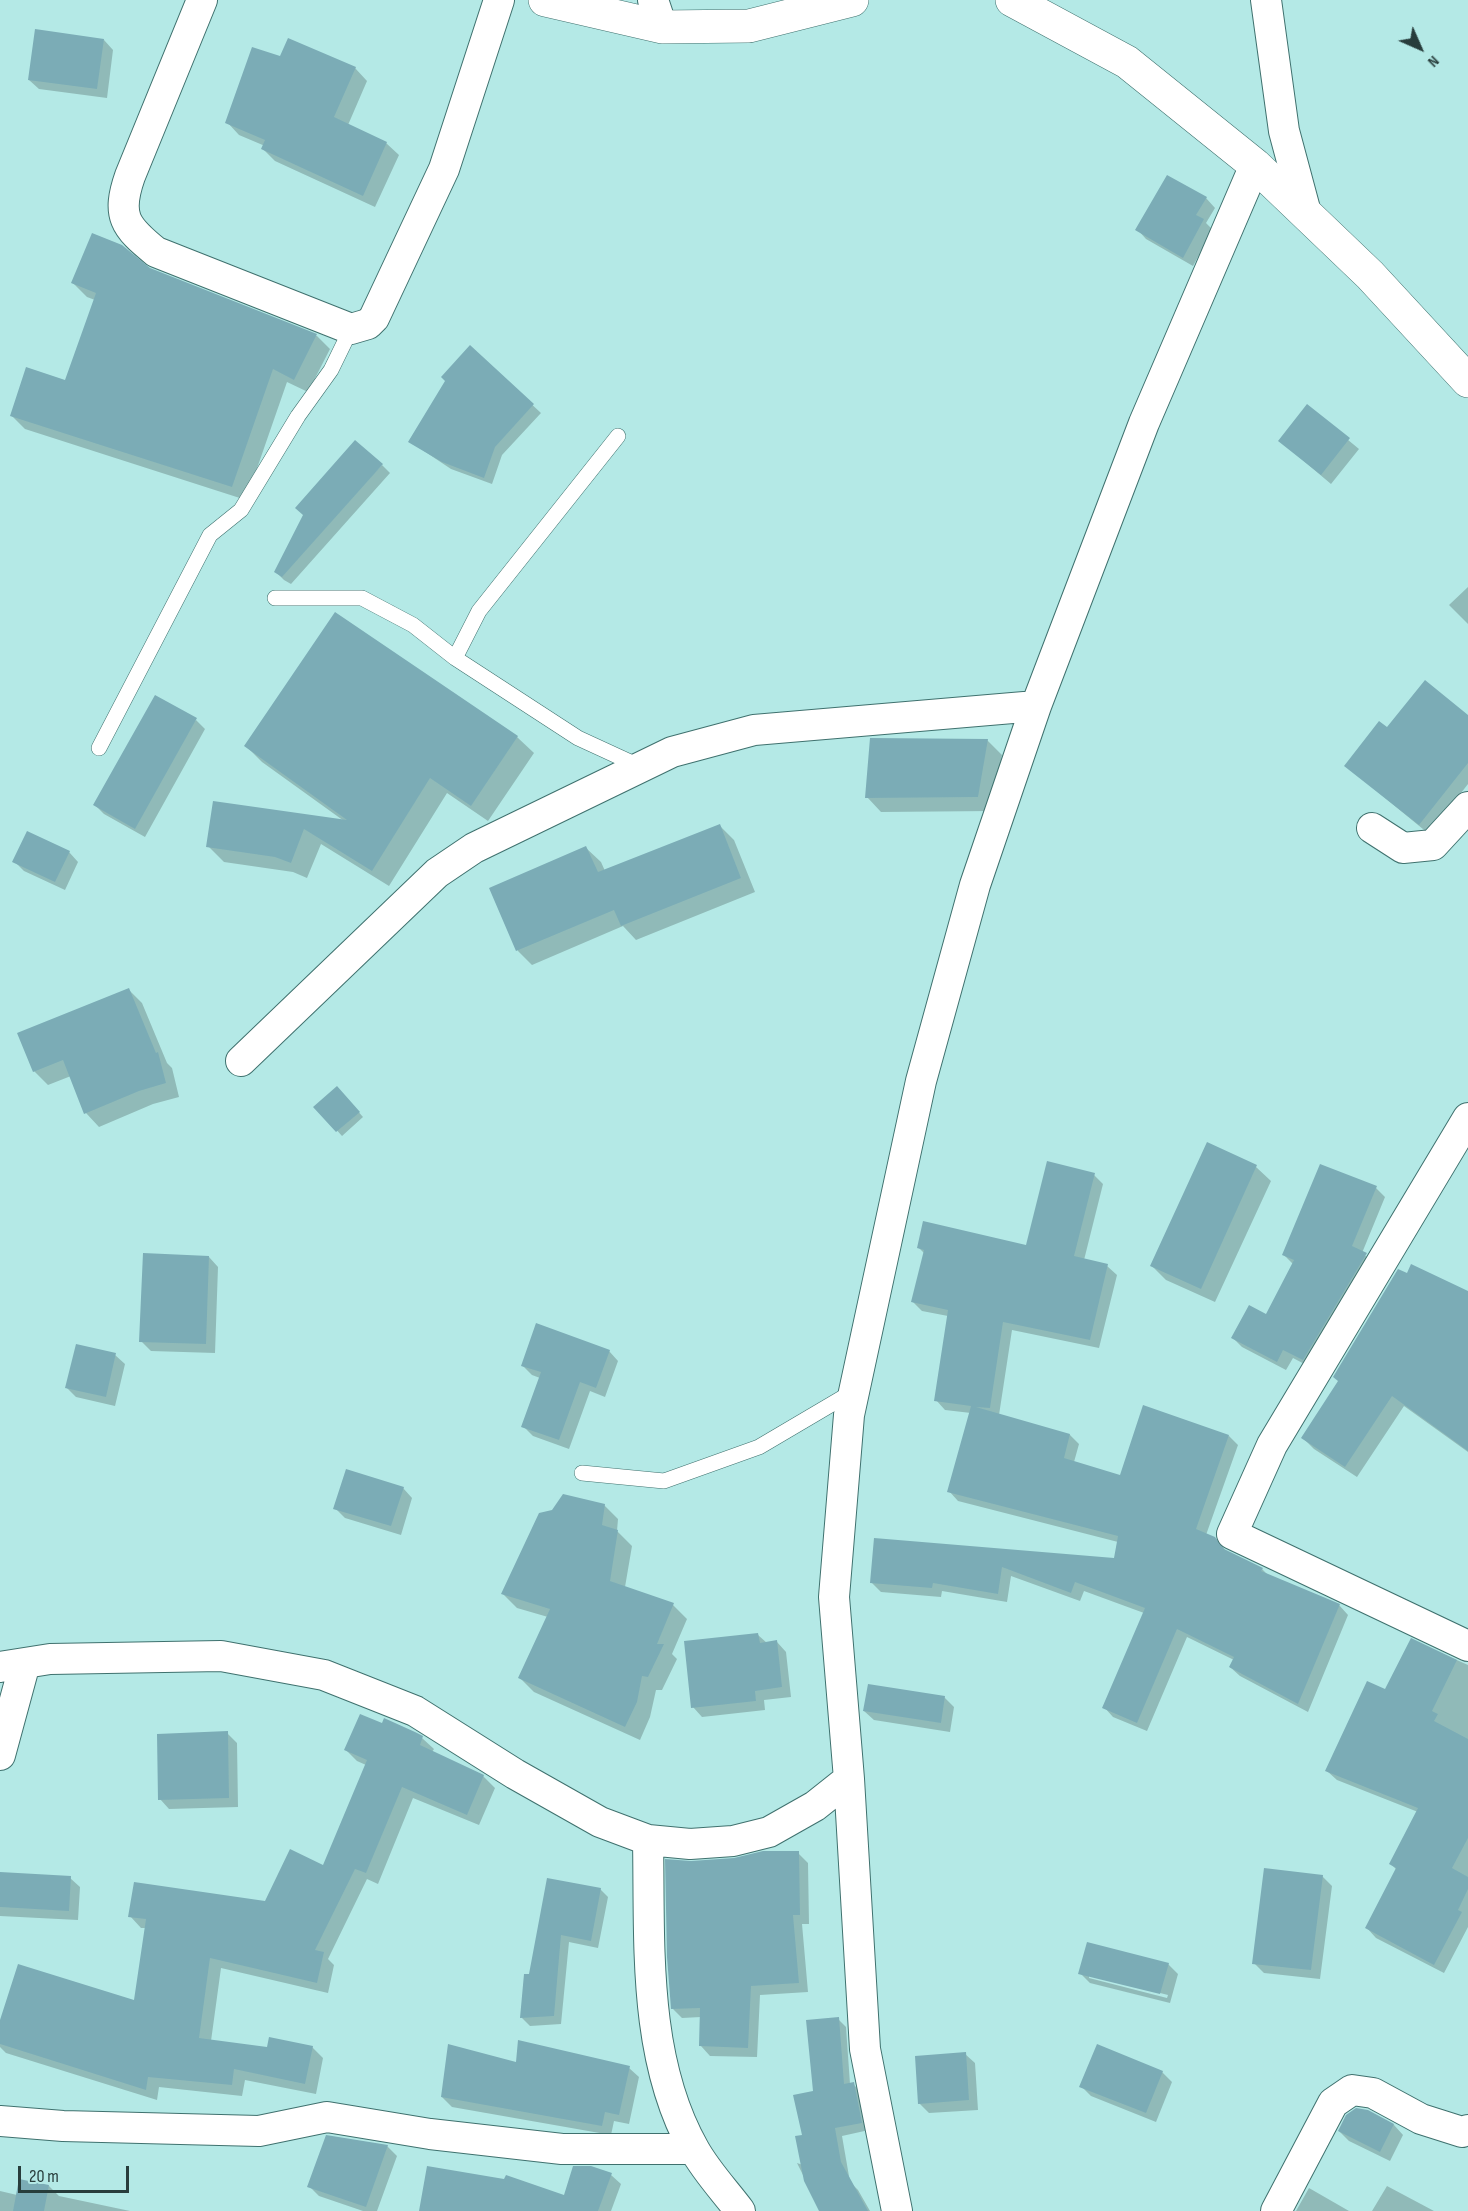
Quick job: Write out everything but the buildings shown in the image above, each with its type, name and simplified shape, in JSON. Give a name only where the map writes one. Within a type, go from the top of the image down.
[{"type":"street","points":[[202,0],[130,176],[124,194],[123,213],[136,236],[156,252],[351,329],[368,324],[374,318],[444,169],[499,0]]},
{"type":"street","points":[[545,0],[749,26],[852,0]]},
{"type":"street","points":[[1012,0],[1127,62],[1255,165],[1370,275],[1468,381]]},
{"type":"street","points":[[1266,0],[1284,131],[1306,213]]},
{"type":"street","points":[[897,2211],[865,2049],[849,1779],[834,1597],[849,1414],[921,1081],[975,885],[1036,706],[1144,423],[1255,165]]},
{"type":"street","points":[[241,1061],[436,873],[474,848],[672,752],[754,730],[1036,706]]},
{"type":"street","points":[[1372,828],[1403,848],[1433,845],[1468,807]]},
{"type":"street","points":[[1468,1118],[1272,1445],[1232,1534],[1468,1646]]},
{"type":"street","points":[[0,1755],[13,1665],[50,1659],[220,1656],[324,1675],[415,1711],[515,1774],[600,1822],[648,1840],[690,1844],[733,1841],[769,1832],[815,1806],[849,1779]]},
{"type":"street","points":[[648,1840],[655,2027],[671,2096],[694,2149],[740,2211]]},
{"type":"street","points":[[1276,2211],[1333,2103],[1352,2090],[1373,2093],[1421,2119],[1462,2132],[1468,2130]]},
{"type":"street","points":[[0,2121],[63,2126],[259,2131],[327,2117],[430,2134],[562,2149],[694,2149]]},
{"type":"lane","points":[[99,748],[210,535],[240,510],[298,416],[331,370],[351,329]]},
{"type":"lane","points":[[455,658],[479,611],[618,436]]},
{"type":"lane","points":[[275,598],[362,598],[412,625],[455,658],[578,738],[641,767]]},
{"type":"lane","points":[[582,1473],[664,1480],[759,1447],[854,1391]]}]
